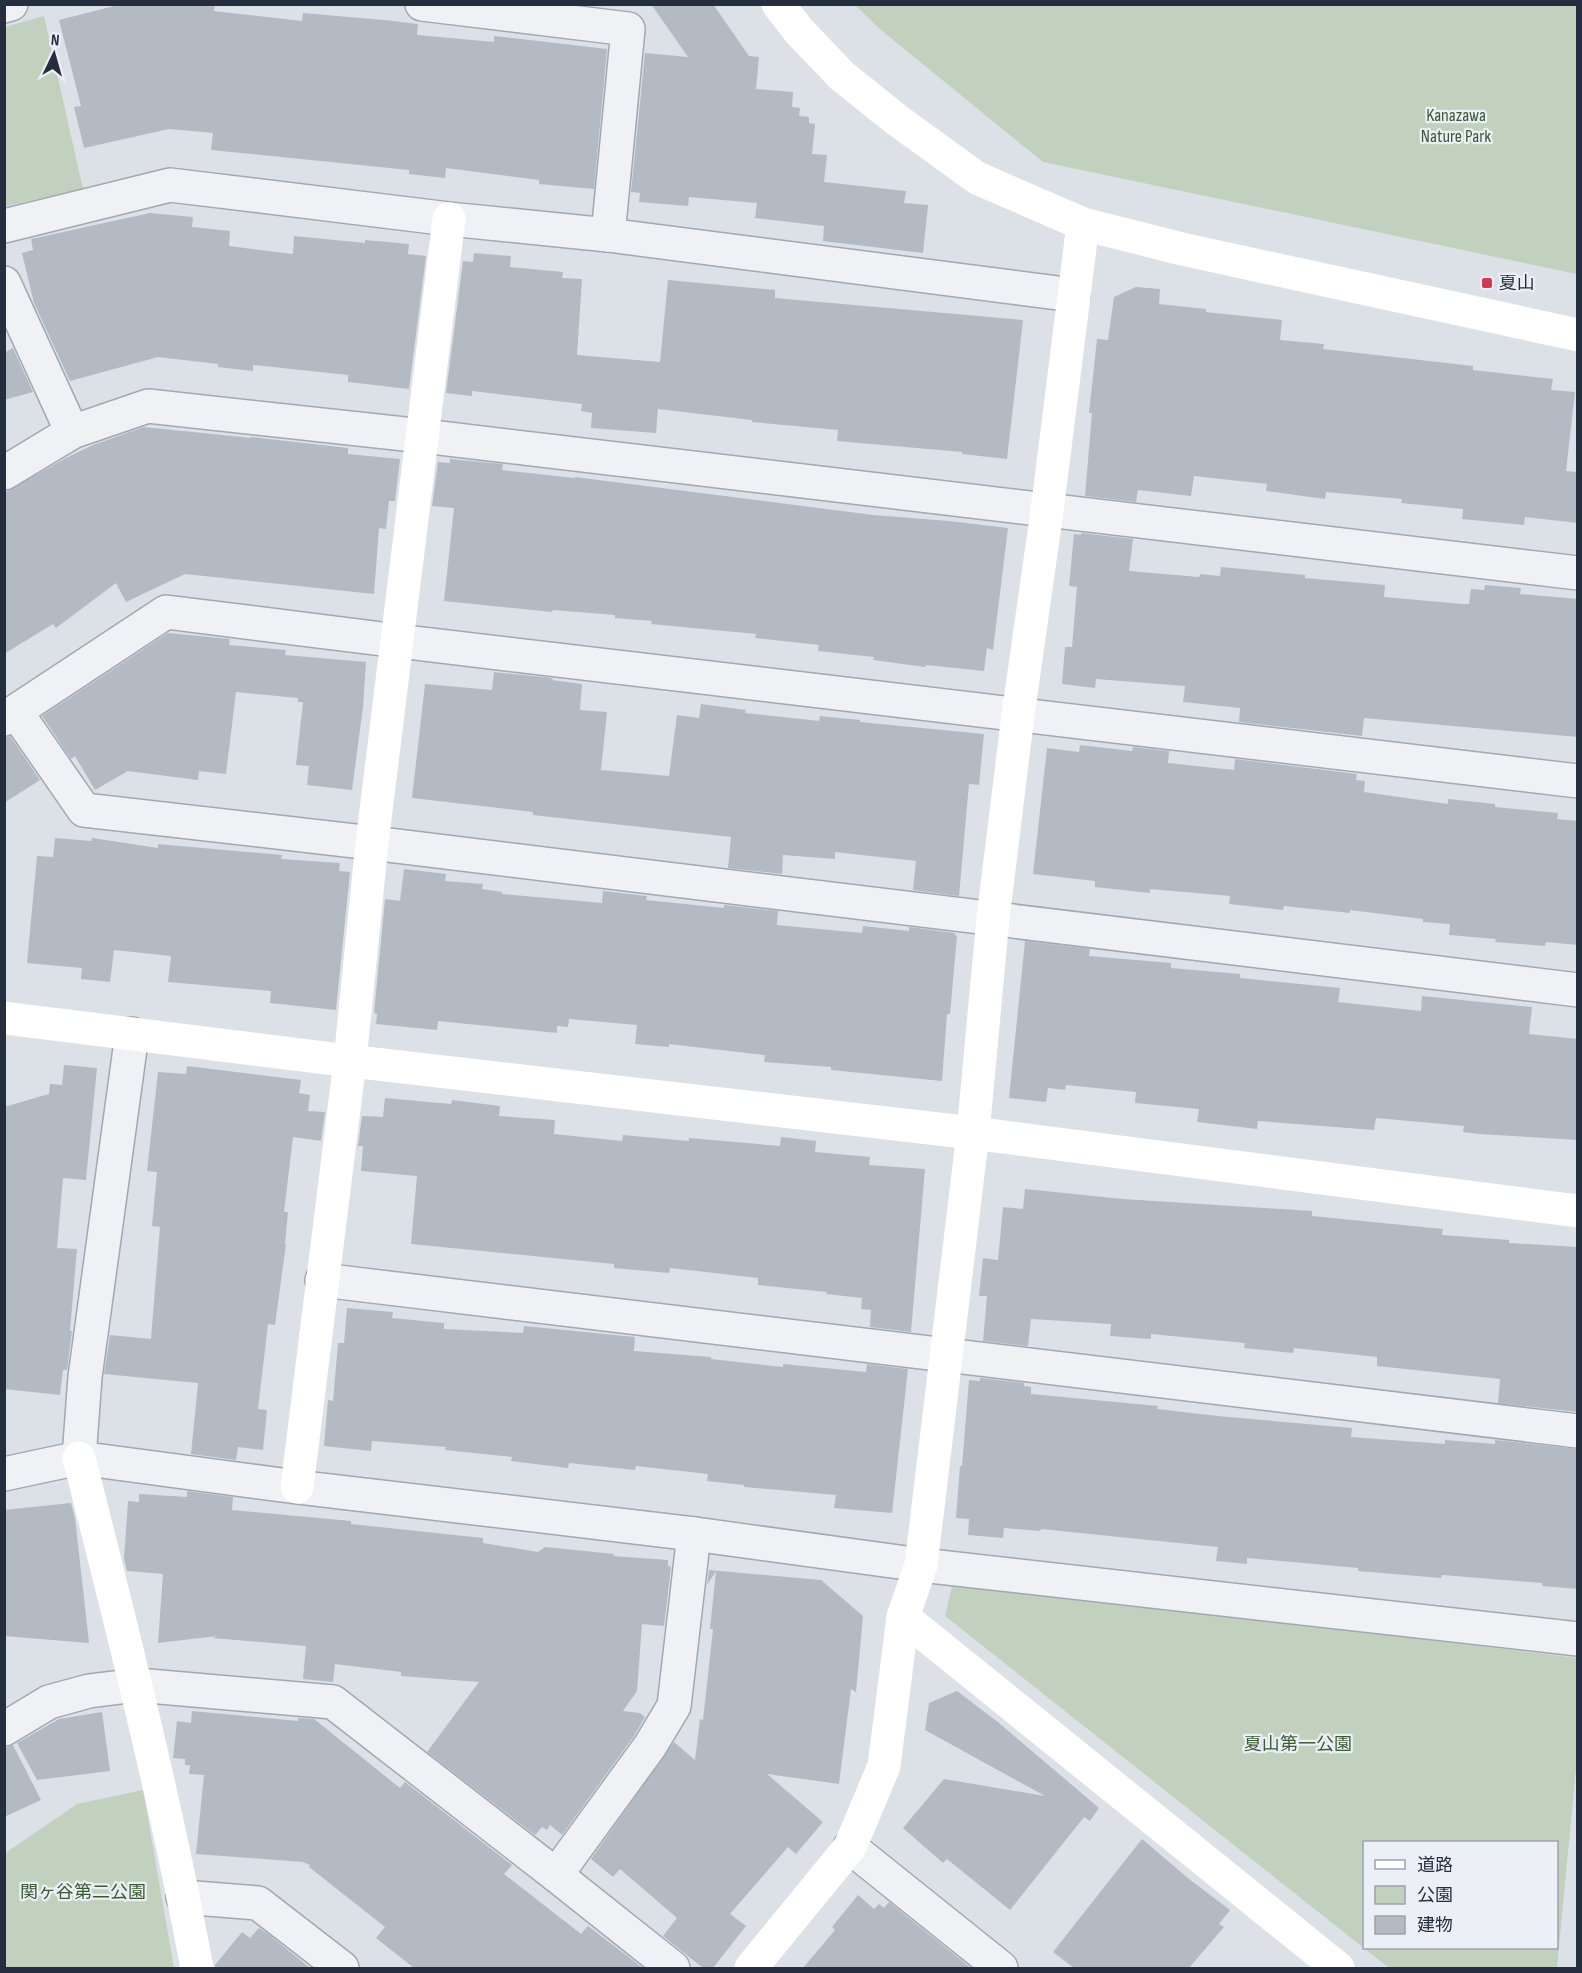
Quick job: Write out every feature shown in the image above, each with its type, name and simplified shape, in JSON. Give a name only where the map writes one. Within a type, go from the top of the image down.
[{"type":"street","points":[[4,6],[11,4]]},
{"type":"street","points":[[422,4],[628,29],[608,235]]},
{"type":"street","points":[[778,4],[799,31],[842,76],[897,120],[977,178],[1083,224],[1182,249],[1578,335]]},
{"type":"street","points":[[4,226],[170,185],[449,219],[608,235],[1073,294]]},
{"type":"street","points":[[297,1487],[350,1061],[372,843],[449,219]]},
{"type":"street","points":[[751,1968],[850,1847],[884,1766],[903,1617],[921,1565],[973,1133],[993,918],[1083,224]]},
{"type":"street","points":[[4,283],[72,432]]},
{"type":"street","points":[[4,473],[72,432],[148,406],[423,436],[1578,573]]},
{"type":"street","points":[[1578,781],[398,642],[166,612],[10,715],[84,810],[1578,990]]},
{"type":"street","points":[[4,1018],[350,1061],[973,1133],[1578,1211]]},
{"type":"street","points":[[132,1034],[85,1377],[79,1458],[137,1685],[197,1968]]},
{"type":"street","points":[[322,1280],[1578,1431]]},
{"type":"street","points":[[5,1471],[79,1458],[297,1487],[694,1534],[921,1565],[1578,1639]]},
{"type":"street","points":[[556,1875],[650,1746],[674,1706],[694,1534]]},
{"type":"street","points":[[903,1617],[1338,1968]]},
{"type":"street","points":[[4,1729],[49,1701],[89,1691],[137,1685],[333,1702],[673,1968]]},
{"type":"street","points":[[850,1847],[1001,1968]]},
{"type":"street","points":[[183,1897],[258,1903],[342,1968]]},
{"type":"green space","name":"Kanazawa Nature Park","points":[[855,5],[1577,5],[1577,274],[1043,162],[881,30]]},
{"type":"green space","points":[[44,16],[83,189],[7,206],[4,204],[5,27]]},
{"type":"green space","name":"夏山第一公園","points":[[953,1582],[1577,1658],[1577,1758],[1557,1968],[1389,1968],[1365,1949],[1558,1949],[1558,1841],[1363,1841],[1363,1947],[945,1616]]},
{"type":"green space","name":"関ヶ谷第二公園","points":[[143,1790],[174,1968],[5,1968],[4,1854],[77,1804]]},
{"type":"building","points":[[122,4],[215,4],[214,11],[302,21],[303,13],[418,24],[417,35],[494,42],[494,36],[607,49],[594,189],[539,184],[539,180],[446,168],[445,178],[409,174],[409,170],[211,150],[213,133],[169,129],[84,148],[74,107],[81,106],[59,20]]},
{"type":"building","points":[[651,4],[713,4],[749,56],[759,57],[756,89],[793,92],[792,107],[800,108],[799,116],[809,117],[809,123],[815,124],[812,154],[827,155],[824,182],[906,191],[904,203],[928,205],[923,253],[823,241],[824,226],[755,218],[757,203],[689,197],[688,206],[639,202],[640,193],[631,192],[645,53],[688,57]]},
{"type":"building","points":[[150,213],[193,217],[192,227],[230,231],[229,246],[293,254],[294,236],[365,243],[365,240],[409,244],[408,254],[426,256],[409,389],[348,382],[348,375],[253,365],[253,371],[218,367],[218,364],[158,357],[70,381],[34,303],[22,253],[33,250],[31,239]]},
{"type":"building","points":[[474,253],[511,256],[510,267],[563,272],[562,278],[582,279],[577,355],[660,362],[668,280],[775,290],[775,298],[1023,320],[1007,459],[962,454],[962,452],[837,441],[838,430],[752,422],[752,420],[658,409],[656,433],[591,428],[592,413],[581,411],[582,404],[472,391],[472,396],[446,393],[463,261],[473,262]]},
{"type":"building","points":[[1136,287],[1160,289],[1159,304],[1206,309],[1206,312],[1282,320],[1280,340],[1324,344],[1323,349],[1473,366],[1473,370],[1553,379],[1551,390],[1575,392],[1566,471],[1578,472],[1578,523],[1525,517],[1524,525],[1462,519],[1463,509],[1401,503],[1402,499],[1326,492],[1325,499],[1266,491],[1267,484],[1194,476],[1191,496],[1138,490],[1136,502],[1085,496],[1092,413],[1089,413],[1097,339],[1108,340],[1114,297]]},
{"type":"building","points":[[13,348],[33,392],[4,400],[4,353]]},
{"type":"building","points":[[144,427],[348,448],[348,454],[400,459],[395,501],[389,501],[386,529],[379,528],[374,594],[185,574],[126,602],[116,583],[56,628],[53,624],[4,654],[4,493],[93,445]]},
{"type":"building","points":[[450,459],[503,464],[502,470],[575,477],[873,515],[1008,528],[993,650],[987,648],[984,671],[926,665],[925,667],[873,660],[874,657],[818,651],[819,645],[755,638],[756,634],[651,624],[652,621],[615,618],[615,615],[553,610],[552,612],[444,601],[454,508],[432,506],[438,462],[450,463]]},
{"type":"building","points":[[1081,533],[1133,539],[1129,571],[1199,577],[1200,574],[1220,576],[1221,567],[1305,575],[1305,578],[1385,585],[1384,597],[1463,604],[1469,604],[1471,589],[1484,590],[1485,585],[1521,588],[1520,594],[1578,599],[1578,737],[1364,718],[1362,736],[1239,722],[1240,708],[1183,702],[1185,686],[1096,679],[1095,688],[1062,684],[1065,647],[1072,647],[1077,587],[1069,586],[1074,534],[1081,535]]},
{"type":"building","points":[[168,633],[230,639],[229,645],[286,650],[285,655],[366,662],[363,707],[352,790],[307,785],[309,766],[296,765],[303,702],[298,702],[298,698],[236,692],[226,774],[199,771],[198,780],[128,771],[95,790],[75,756],[71,759],[42,716]]},
{"type":"building","points":[[494,672],[553,678],[552,680],[582,684],[580,710],[607,712],[601,770],[669,776],[677,715],[699,718],[701,704],[746,710],[745,713],[819,721],[820,716],[984,734],[979,785],[969,784],[959,896],[913,890],[916,861],[835,852],[835,859],[783,855],[782,874],[728,868],[731,837],[533,815],[533,812],[412,798],[425,684],[492,690]]},
{"type":"building","points":[[10,736],[40,780],[4,803],[4,738]]},
{"type":"building","points":[[1080,745],[1132,751],[1133,747],[1169,751],[1168,763],[1234,770],[1235,759],[1357,774],[1356,780],[1365,781],[1364,792],[1448,804],[1448,799],[1495,804],[1495,807],[1558,813],[1557,819],[1578,821],[1578,945],[1546,942],[1545,946],[1495,942],[1496,939],[1449,935],[1450,924],[1423,922],[1423,919],[1350,910],[1350,913],[1284,906],[1283,910],[1229,904],[1230,896],[1150,889],[1150,893],[1095,887],[1095,881],[1033,874],[1047,748],[1079,752]]},
{"type":"building","points":[[55,838],[91,841],[92,838],[158,848],[158,844],[282,855],[281,859],[340,863],[339,871],[350,872],[336,1010],[270,1003],[271,991],[168,982],[171,956],[114,950],[110,982],[81,979],[82,968],[27,963],[37,856],[53,857]]},
{"type":"building","points":[[404,869],[446,874],[445,881],[483,884],[482,889],[502,892],[502,894],[602,903],[603,891],[647,896],[646,900],[778,911],[777,925],[862,933],[863,926],[909,931],[909,927],[955,933],[957,936],[950,1014],[947,1014],[942,1081],[831,1070],[831,1067],[764,1062],[765,1055],[669,1044],[669,1047],[635,1044],[637,1025],[569,1019],[568,1027],[557,1026],[557,1033],[438,1021],[437,1030],[376,1024],[377,1014],[374,1013],[385,899],[400,901]]},
{"type":"building","points":[[1025,941],[1090,949],[1089,956],[1171,963],[1171,968],[1240,974],[1240,978],[1340,988],[1338,1002],[1421,1011],[1422,996],[1532,1007],[1529,1034],[1578,1039],[1578,1140],[1479,1134],[1463,1132],[1464,1126],[1376,1118],[1374,1130],[1258,1121],[1257,1129],[1197,1122],[1199,1109],[1135,1103],[1136,1092],[1066,1085],[1065,1090],[1048,1088],[1046,1102],[1009,1098]]},
{"type":"building","points":[[64,1065],[97,1068],[86,1180],[63,1178],[57,1248],[77,1249],[70,1331],[72,1331],[67,1370],[63,1370],[60,1395],[4,1389],[4,1107],[49,1094],[50,1084],[62,1085]]},
{"type":"building","points":[[187,1066],[301,1080],[299,1093],[310,1095],[308,1111],[325,1112],[321,1141],[293,1137],[284,1212],[288,1212],[286,1244],[275,1325],[268,1324],[258,1409],[267,1410],[263,1450],[238,1447],[236,1460],[191,1454],[198,1383],[104,1374],[110,1335],[151,1339],[160,1227],[152,1226],[157,1172],[147,1171],[158,1072],[186,1074]]},
{"type":"building","points":[[385,1098],[451,1104],[452,1100],[500,1106],[499,1116],[555,1120],[554,1134],[622,1141],[623,1135],[780,1146],[781,1137],[816,1141],[815,1152],[870,1157],[869,1165],[925,1169],[911,1332],[870,1327],[871,1310],[861,1309],[862,1298],[758,1285],[758,1278],[670,1268],[669,1273],[614,1268],[614,1264],[411,1244],[417,1176],[361,1171],[363,1146],[358,1146],[362,1116],[383,1117]]},
{"type":"building","points":[[1025,1189],[1123,1199],[1312,1211],[1312,1216],[1443,1229],[1442,1235],[1509,1240],[1509,1243],[1578,1247],[1578,1412],[1498,1403],[1500,1379],[1377,1366],[1377,1357],[1294,1348],[1293,1353],[1244,1348],[1245,1343],[1151,1334],[1151,1339],[1110,1336],[1111,1324],[1031,1319],[1028,1346],[983,1341],[987,1296],[979,1296],[983,1258],[998,1260],[1003,1207],[1023,1209]]},
{"type":"building","points":[[347,1308],[393,1312],[392,1318],[444,1323],[444,1329],[523,1333],[524,1326],[635,1337],[634,1351],[711,1357],[711,1359],[783,1367],[783,1364],[866,1372],[867,1364],[908,1369],[892,1513],[834,1508],[836,1495],[744,1487],[744,1485],[707,1481],[708,1474],[636,1466],[635,1470],[569,1463],[568,1468],[511,1461],[512,1457],[445,1450],[446,1447],[372,1441],[371,1451],[324,1446],[328,1400],[333,1401],[338,1343],[344,1343]]},
{"type":"building","points":[[980,1378],[1024,1383],[1024,1386],[1031,1387],[1031,1394],[1158,1406],[1157,1409],[1218,1416],[1352,1428],[1351,1437],[1445,1444],[1445,1440],[1495,1444],[1495,1440],[1578,1449],[1578,1589],[1542,1586],[1542,1583],[1358,1571],[1358,1568],[1247,1558],[1247,1564],[1216,1561],[1218,1547],[1041,1529],[1040,1531],[1004,1528],[1003,1538],[968,1535],[969,1519],[956,1518],[969,1380],[980,1381]]},
{"type":"building","points":[[187,1491],[233,1497],[232,1510],[351,1521],[351,1524],[483,1538],[483,1543],[538,1552],[545,1547],[614,1554],[613,1556],[668,1560],[668,1566],[671,1567],[664,1626],[642,1624],[637,1691],[623,1711],[640,1713],[645,1717],[634,1736],[562,1835],[550,1825],[547,1830],[542,1827],[535,1835],[427,1752],[479,1682],[401,1676],[401,1672],[335,1664],[333,1682],[303,1679],[306,1646],[213,1638],[217,1636],[158,1643],[163,1574],[127,1571],[124,1559],[128,1501],[139,1502],[139,1494],[187,1497]]},
{"type":"building","points":[[71,1503],[75,1518],[89,1643],[4,1636],[4,1510]]},
{"type":"building","points":[[709,1570],[821,1580],[863,1616],[856,1692],[851,1689],[839,1784],[767,1774],[823,1822],[796,1854],[788,1847],[730,1914],[746,1926],[713,1968],[703,1968],[663,1936],[677,1918],[620,1869],[613,1877],[591,1859],[674,1742],[695,1760],[700,1719],[703,1720],[713,1629],[710,1629],[716,1571],[707,1585]]},
{"type":"building","points":[[957,1691],[999,1723],[1099,1808],[1090,1821],[1084,1817],[1010,1910],[947,1859],[943,1863],[903,1828],[944,1779],[1045,1796],[925,1730],[929,1703]]},
{"type":"building","points":[[192,1711],[298,1721],[298,1718],[314,1719],[400,1788],[405,1782],[512,1865],[504,1874],[581,1934],[588,1926],[643,1968],[414,1968],[376,1938],[385,1927],[309,1867],[310,1865],[303,1862],[196,1854],[204,1775],[189,1774],[190,1765],[185,1765],[185,1759],[173,1758],[177,1721],[191,1723]]},
{"type":"building","points":[[102,1712],[110,1771],[37,1780],[17,1743],[59,1719]]},
{"type":"building","points":[[13,1745],[41,1800],[4,1817],[4,1748]]},
{"type":"building","points":[[1142,1839],[1230,1910],[1219,1924],[1224,1927],[1189,1968],[1074,1968],[1053,1952]]},
{"type":"building","points":[[858,1895],[874,1909],[879,1904],[884,1908],[889,1902],[971,1968],[803,1968],[835,1930],[832,1927]]},
{"type":"building","points":[[259,1928],[310,1968],[215,1968],[215,1965],[242,1932],[250,1938]]},
{"type":"place","name":"夏山","points":[[1487,283]]}]
